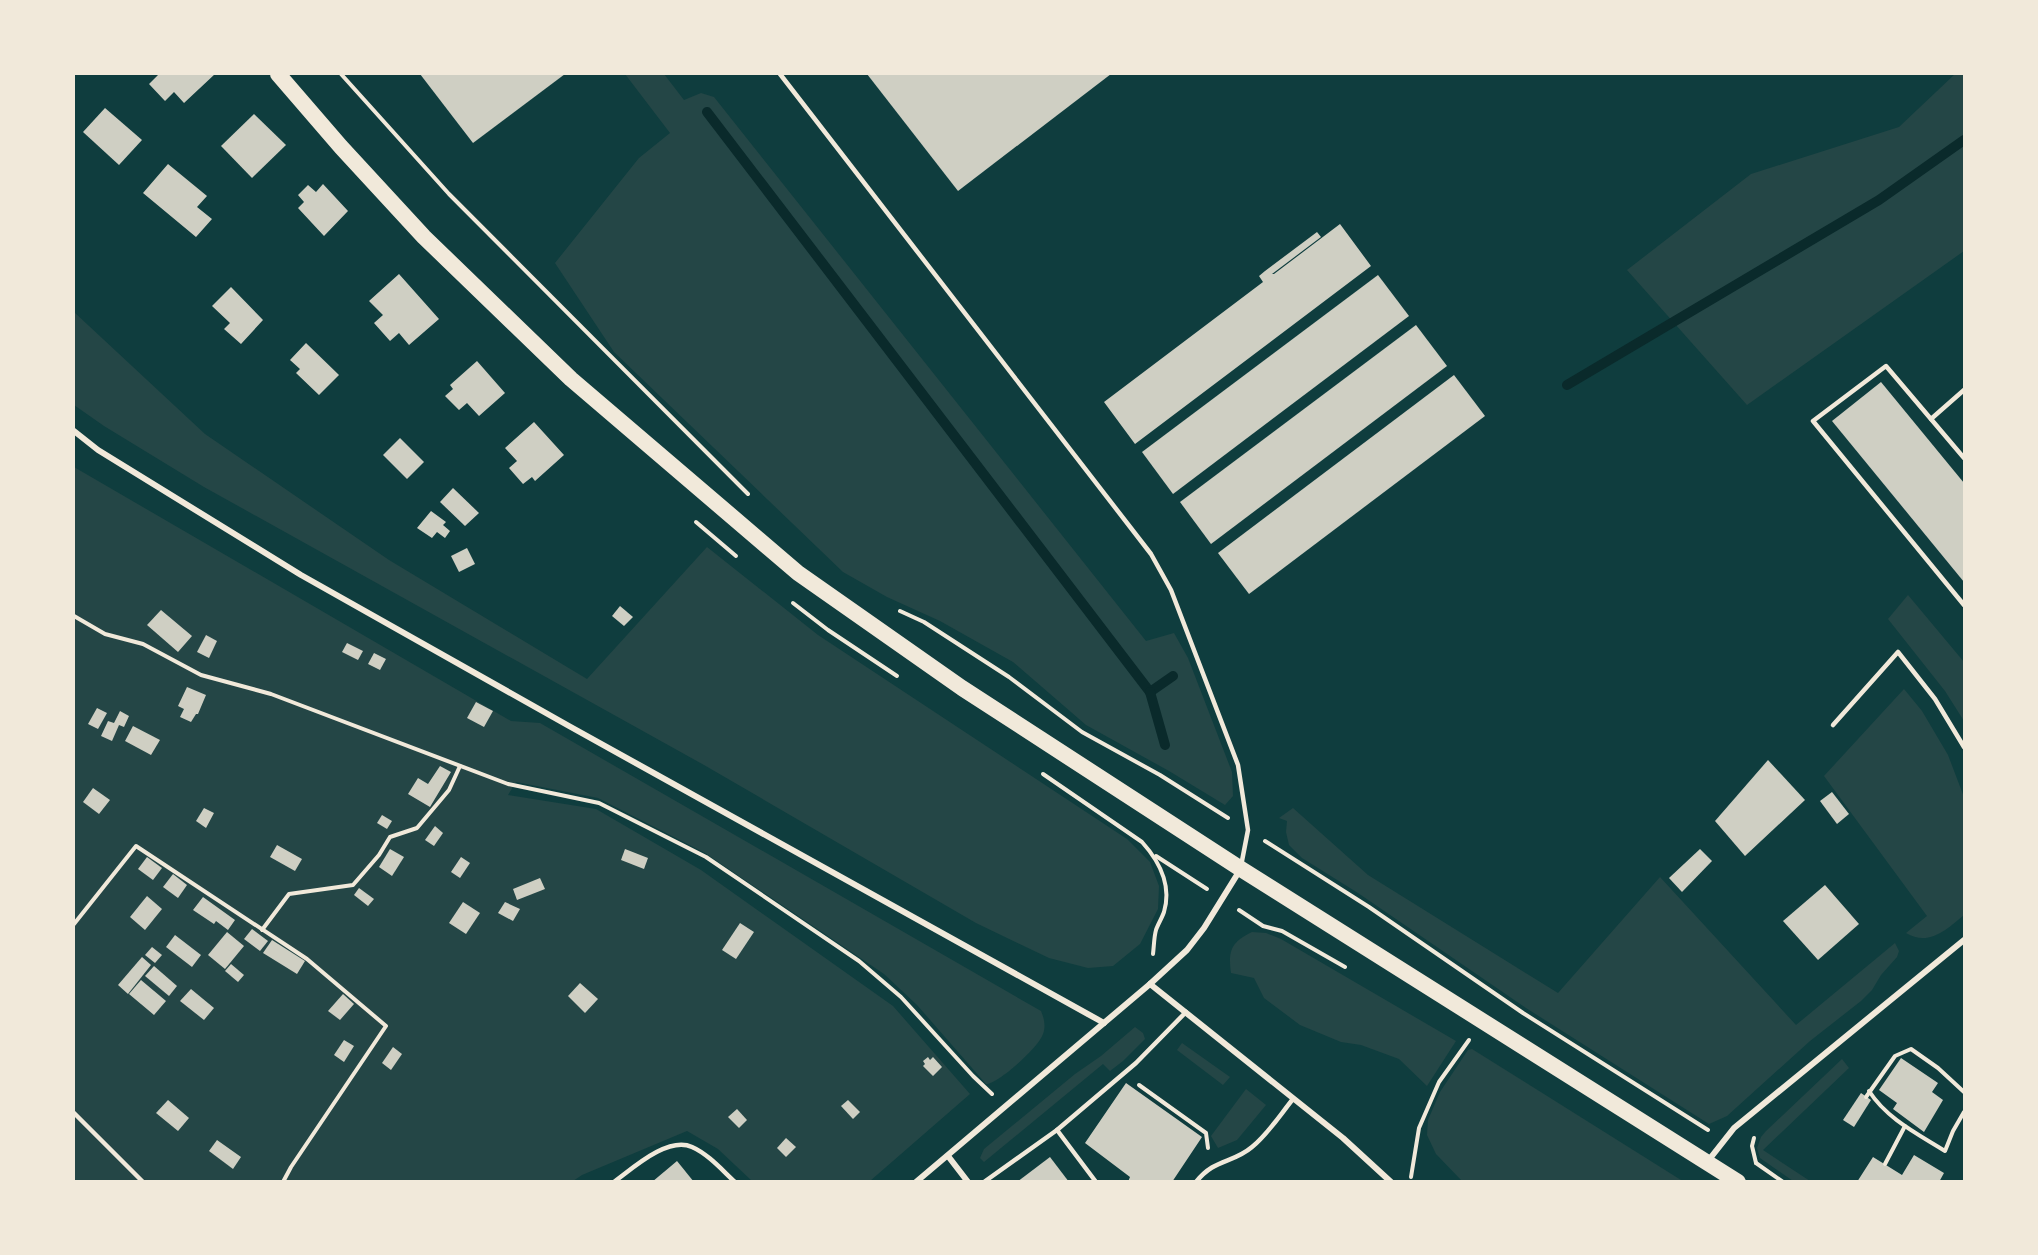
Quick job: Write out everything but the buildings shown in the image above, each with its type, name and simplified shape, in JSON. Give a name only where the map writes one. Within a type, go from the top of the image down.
[{"type":"highway","points":[[278,74],[424,237],[564,372],[798,573],[962,688],[1241,869],[1738,1182]]},
{"type":"street","points":[[74,431],[98,450],[301,575],[1104,1023]]},
{"type":"street","points":[[916,1182],[1187,950],[1204,928],[1241,869]]},
{"type":"street","points":[[1708,1161],[1743,1121],[1965,940]]},
{"type":"street","points":[[1150,984],[1343,1138],[1391,1182]]},
{"type":"street","points":[[948,1155],[969,1182]]},
{"type":"lane","points":[[780,74],[1151,554],[1171,590],[1238,765],[1248,830],[1241,869]]},
{"type":"lane","points":[[1965,458],[1886,366],[1813,421],[1965,604]]},
{"type":"lane","points":[[1931,419],[1965,390]]},
{"type":"lane","points":[[1833,725],[1898,652],[1935,699],[1965,747]]},
{"type":"lane","points":[[984,1182],[1057,1130],[1124,1074],[1186,1011]]},
{"type":"lane","points":[[1196,1182],[1211,1166],[1252,1147],[1293,1099]]},
{"type":"lane","points":[[74,1113],[143,1182]]},
{"type":"lane","points":[[1057,1130],[1096,1182]]},
{"type":"lane","points":[[614,1182],[657,1153],[680,1144],[691,1146],[707,1156],[735,1182]]},
{"type":"path","points":[[341,74],[449,194],[753,499]]},
{"type":"path","points":[[895,609],[924,622],[1009,676],[1082,732],[1160,775],[1369,907],[1523,1013],[1724,1141],[1783,1182]]},
{"type":"path","points":[[74,616],[105,634],[143,644],[201,675],[271,694],[508,784],[599,803],[706,857],[860,961],[901,997],[973,1076],[1005,1107]]},
{"type":"path","points":[[262,930],[289,894],[353,885],[379,855],[390,837],[417,828],[449,790],[460,766]]},
{"type":"path","points":[[74,924],[136,846],[307,959],[386,1026],[283,1182]]},
{"type":"path","points":[[1150,984],[1155,931],[1164,913],[1167,896],[1163,873],[1153,854]]},
{"type":"path","points":[[1410,1182],[1419,1128],[1439,1082],[1470,1039]]},
{"type":"path","points":[[1866,1097],[1895,1056],[1911,1049],[1938,1068],[1965,1092]]},
{"type":"path","points":[[1124,1074],[1206,1133],[1211,1166]]},
{"type":"path","points":[[1869,1091],[1879,1106],[1905,1126],[1945,1151],[1953,1131],[1965,1112]]},
{"type":"path","points":[[1884,1164],[1905,1126]]},
{"type":"shaded area","points":[[625,74],[664,74],[684,100],[701,93],[714,97],[1146,641],[1174,633],[1188,658],[1232,772],[1233,796],[1225,805],[1086,725],[1013,662],[940,621],[887,597],[843,572],[614,352],[555,263],[639,158],[670,133]]},
{"type":"shaded area","points":[[1955,74],[1964,74],[1964,251],[1747,405],[1627,270],[1751,174],[1899,127]]},
{"type":"shaded area","points":[[74,312],[205,434],[389,560],[587,679],[707,547],[818,635],[1127,839],[1150,862],[1159,886],[1158,909],[1140,944],[1113,966],[1088,968],[1049,958],[976,923],[704,765],[204,487],[74,405]]},
{"type":"shaded area","points":[[74,467],[511,721],[540,723],[1041,1011],[1044,1028],[1040,1040],[1008,1072],[986,1084],[917,1005],[884,974],[705,853],[598,798],[516,782],[508,795],[596,809],[701,870],[893,1006],[970,1094],[870,1181],[752,1181],[718,1149],[687,1131],[582,1175],[573,1181],[74,1181]]},
{"type":"shaded area","points":[[1908,595],[1964,662],[1964,721],[1945,691],[1888,619]]},
{"type":"shaded area","points":[[1904,689],[1922,711],[1948,755],[1964,797],[1964,915],[1937,934],[1922,938],[1906,933],[1927,916],[1824,776]]},
{"type":"shaded area","points":[[1293,808],[1368,875],[1558,993],[1660,877],[1796,1025],[1895,943],[1899,951],[1872,990],[1861,1001],[1810,1041],[1727,1116],[1709,1124],[1526,1008],[1358,893],[1302,858],[1289,845],[1286,832],[1287,821],[1279,818]]},
{"type":"shaded area","points":[[1252,932],[1266,933],[1281,939],[1456,1041],[1427,1086],[1399,1059],[1361,1045],[1341,1042],[1300,1025],[1264,998],[1254,978],[1231,973],[1232,948],[1239,940]]},
{"type":"shaded area","points":[[1135,1027],[1143,1033],[1145,1039],[1123,1061],[1110,1071],[1103,1064],[984,1162],[980,1158],[984,1149]]},
{"type":"shaded area","points":[[1182,1043],[1230,1077],[1223,1085],[1177,1050]]},
{"type":"shaded area","points":[[1472,1049],[1681,1181],[1462,1181],[1436,1154],[1427,1135],[1428,1120],[1440,1092],[1468,1050]]},
{"type":"shaded area","points":[[1842,1059],[1849,1068],[1763,1150],[1810,1181],[1793,1181],[1760,1158],[1757,1148],[1761,1137]]},
{"type":"shaded area","points":[[1246,1089],[1266,1105],[1237,1140],[1218,1148],[1211,1136]]},
{"type":"waterway","points":[[707,112],[1150,692],[1173,676]]},
{"type":"waterway","points":[[1567,385],[1879,200],[1964,140]]},
{"type":"waterway","points":[[1150,692],[1165,745]]}]
